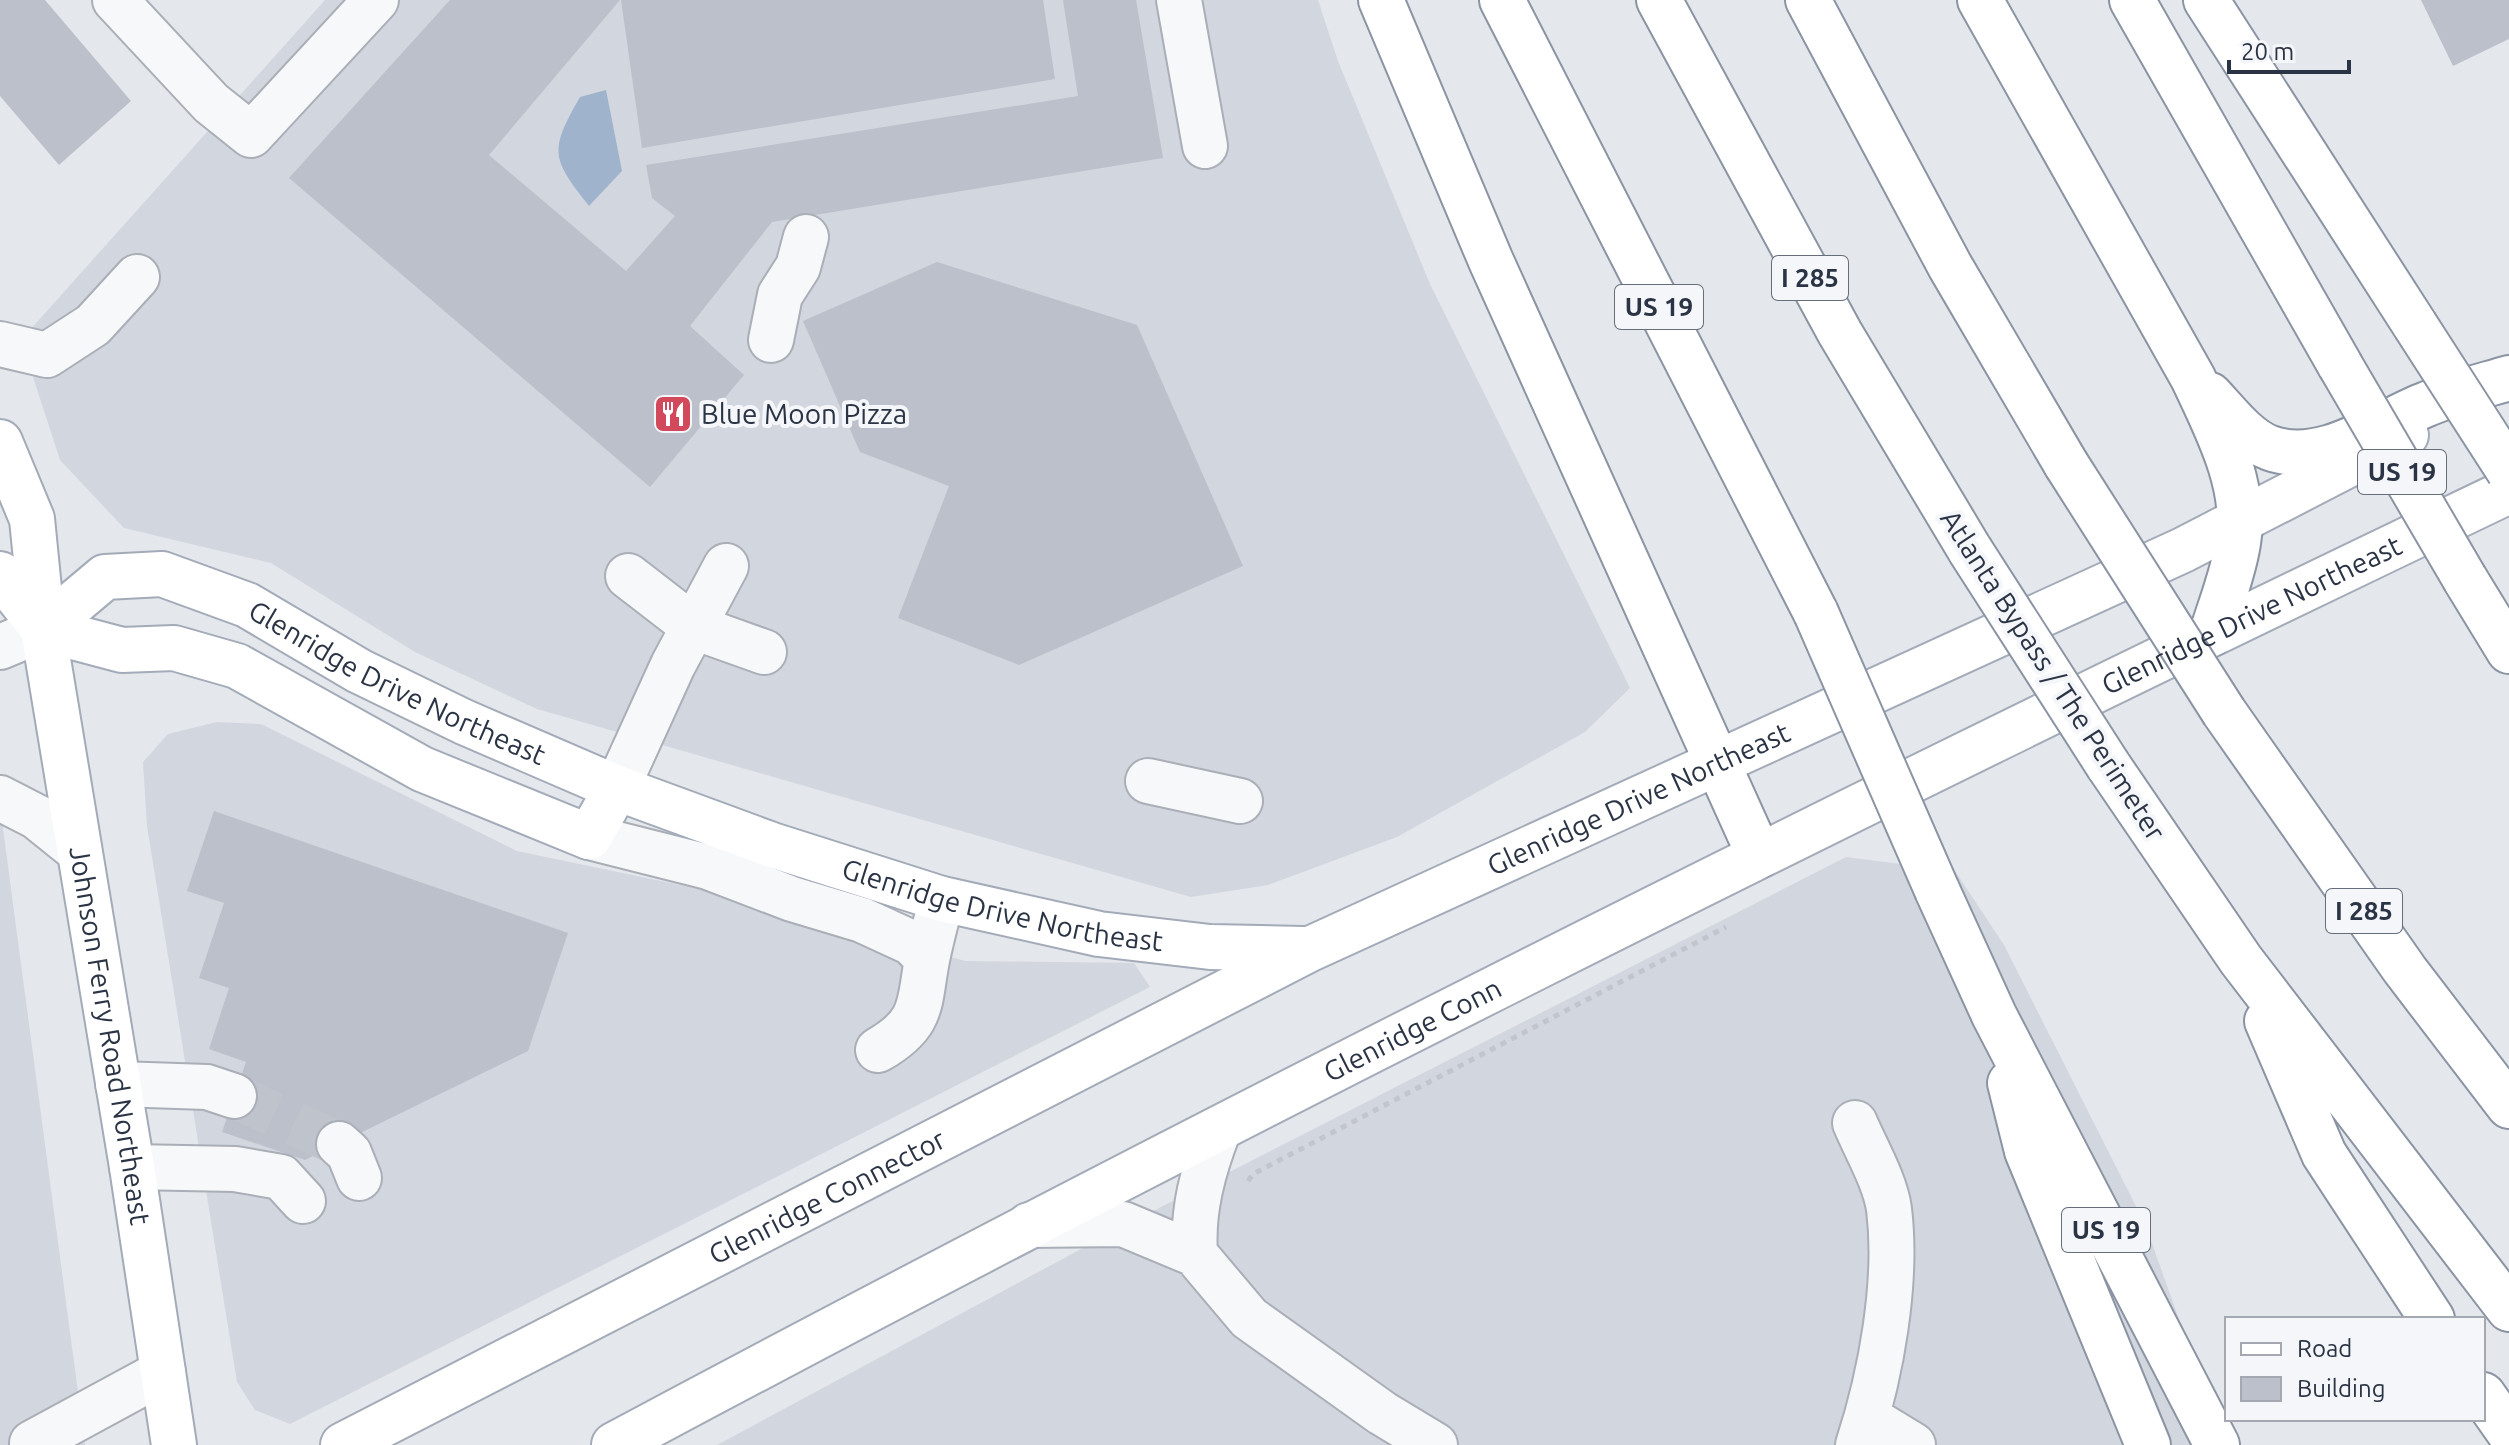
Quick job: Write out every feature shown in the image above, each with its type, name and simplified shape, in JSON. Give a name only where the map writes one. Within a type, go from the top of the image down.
[{"type":"main road","points":[[1381,0],[1491,261],[1759,855]]},
{"type":"main road","name":"US 19","points":[[1502,0],[1816,613],[1994,1015],[2217,1445]]},
{"type":"main road","name":"Atlanta Bypass / The Perimeter","points":[[1659,0],[1840,333],[1970,550],[2108,765],[2241,960],[2509,1309]]},
{"type":"main road","name":"I 285","points":[[1808,0],[1950,266],[2066,464],[2224,712],[2405,970],[2509,1106]]},
{"type":"main road","points":[[1980,0],[2193,378],[2222,440],[2233,479],[2239,541],[2212,633]]},
{"type":"main road","name":"US 19","points":[[2132,0],[2340,365],[2509,651]]},
{"type":"main road","points":[[2206,0],[2509,471]]},
{"type":"main road","points":[[2193,378],[2235,422],[2269,448],[2308,452],[2356,437],[2426,404],[2509,380]]},
{"type":"main road","name":"Glenridge Drive Northeast","points":[[43,629],[105,577],[162,574],[247,605],[359,671],[464,722],[617,788],[772,845],[942,899],[1099,934],[1210,947],[1310,949],[2239,522],[2509,380]]},
{"type":"main road","name":"Johnson Ferry Road Northeast","points":[[0,442],[32,519],[43,629],[132,1167],[174,1445]]},
{"type":"main road","name":"Glenridge Drive Northeast","points":[[1608,932],[2212,633],[2509,491]]},
{"type":"main road","name":"Johnson Ferry Road Northeast","points":[[0,574],[43,629]]},
{"type":"main road","name":"Glenridge Drive Northeast","points":[[43,629],[122,650],[174,648],[237,666],[422,769],[589,837]]},
{"type":"main road","points":[[589,837],[617,788]]},
{"type":"main road","name":"Glenridge Conn","points":[[1219,1129],[1608,932]]},
{"type":"main road","name":"Glenridge Connector","points":[[343,1445],[1310,949]]},
{"type":"main road","points":[[2241,960],[2324,1154],[2431,1317]]},
{"type":"main road","points":[[1994,1015],[2027,1151],[2148,1445]]},
{"type":"main road","points":[[614,1445],[1029,1225],[1219,1129]]},
{"type":"main road","points":[[2485,1398],[2509,1432]]},
{"type":"street","points":[[115,0],[211,103],[251,135],[376,0]]},
{"type":"street","points":[[1179,0],[1205,146]]},
{"type":"street","points":[[771,340],[780,295],[798,267],[806,237]]},
{"type":"street","points":[[0,344],[47,355],[93,325],[137,277]]},
{"type":"street","points":[[617,788],[726,566]]},
{"type":"street","points":[[628,576],[694,627],[764,652]]},
{"type":"street","points":[[0,647],[43,629]]},
{"type":"street","points":[[1148,781],[1240,801]]},
{"type":"street","points":[[0,798],[37,817],[78,850]]},
{"type":"street","points":[[589,837],[708,867],[792,899],[862,920],[912,943],[927,959]]},
{"type":"street","points":[[878,1050],[896,1040],[924,997],[927,959],[942,899]]},
{"type":"street","points":[[118,1084],[207,1087],[234,1096]]},
{"type":"street","points":[[1855,1123],[1889,1206],[1892,1280],[1862,1431],[1913,1445]]},
{"type":"street","points":[[1195,1254],[1193,1226],[1203,1170],[1219,1129]]},
{"type":"street","points":[[132,1167],[235,1169],[281,1177],[303,1201]]},
{"type":"street","points":[[1029,1225],[1123,1224],[1195,1254],[1249,1318],[1382,1413],[1435,1445]]},
{"type":"street","points":[[32,1443],[163,1372]]},
{"type":"path","points":[[1245,1186],[1253,1174],[1726,927]]},
{"type":"shaded area","points":[[325,0],[1318,0],[1338,61],[1430,284],[1630,688],[1585,732],[1397,837],[1268,885],[1191,897],[537,709],[415,652],[271,563],[124,528],[60,460],[21,340]]},
{"type":"shaded area","points":[[217,722],[261,724],[517,851],[709,891],[965,961],[1134,963],[1150,987],[290,1424],[255,1410],[237,1382],[147,826],[143,762],[168,734]]},
{"type":"shaded area","points":[[0,806],[85,1445],[0,1445]]},
{"type":"shaded area","points":[[1846,857],[1955,871],[2004,945],[2145,1224],[2224,1445],[717,1445],[1120,1228]]},
{"type":"water","points":[[606,90],[622,171],[589,206],[561,165],[559,143],[580,97]]},
{"type":"building","points":[[0,0],[45,0],[131,101],[59,165],[0,96]]},
{"type":"building","points":[[450,0],[620,0],[489,155],[626,271],[675,216],[652,198],[646,165],[1078,96],[1063,0],[1136,0],[1163,158],[772,222],[690,326],[744,375],[650,487],[289,178]]},
{"type":"building","points":[[621,0],[1043,0],[1055,79],[642,148]]},
{"type":"building","points":[[2421,0],[2509,0],[2509,39],[2453,66]]},
{"type":"building","points":[[937,262],[1137,325],[1243,566],[1019,665],[898,618],[949,486],[860,452],[803,321]]},
{"type":"building","points":[[214,811],[568,933],[528,1051],[305,1160],[222,1132],[246,1062],[209,1049],[229,988],[199,978],[224,903],[187,891]]},
{"type":"tunnel","points":[[234,1096],[339,1144]]},
{"type":"place","name":"Blue Moon Pizza","points":[[673,414]]}]
